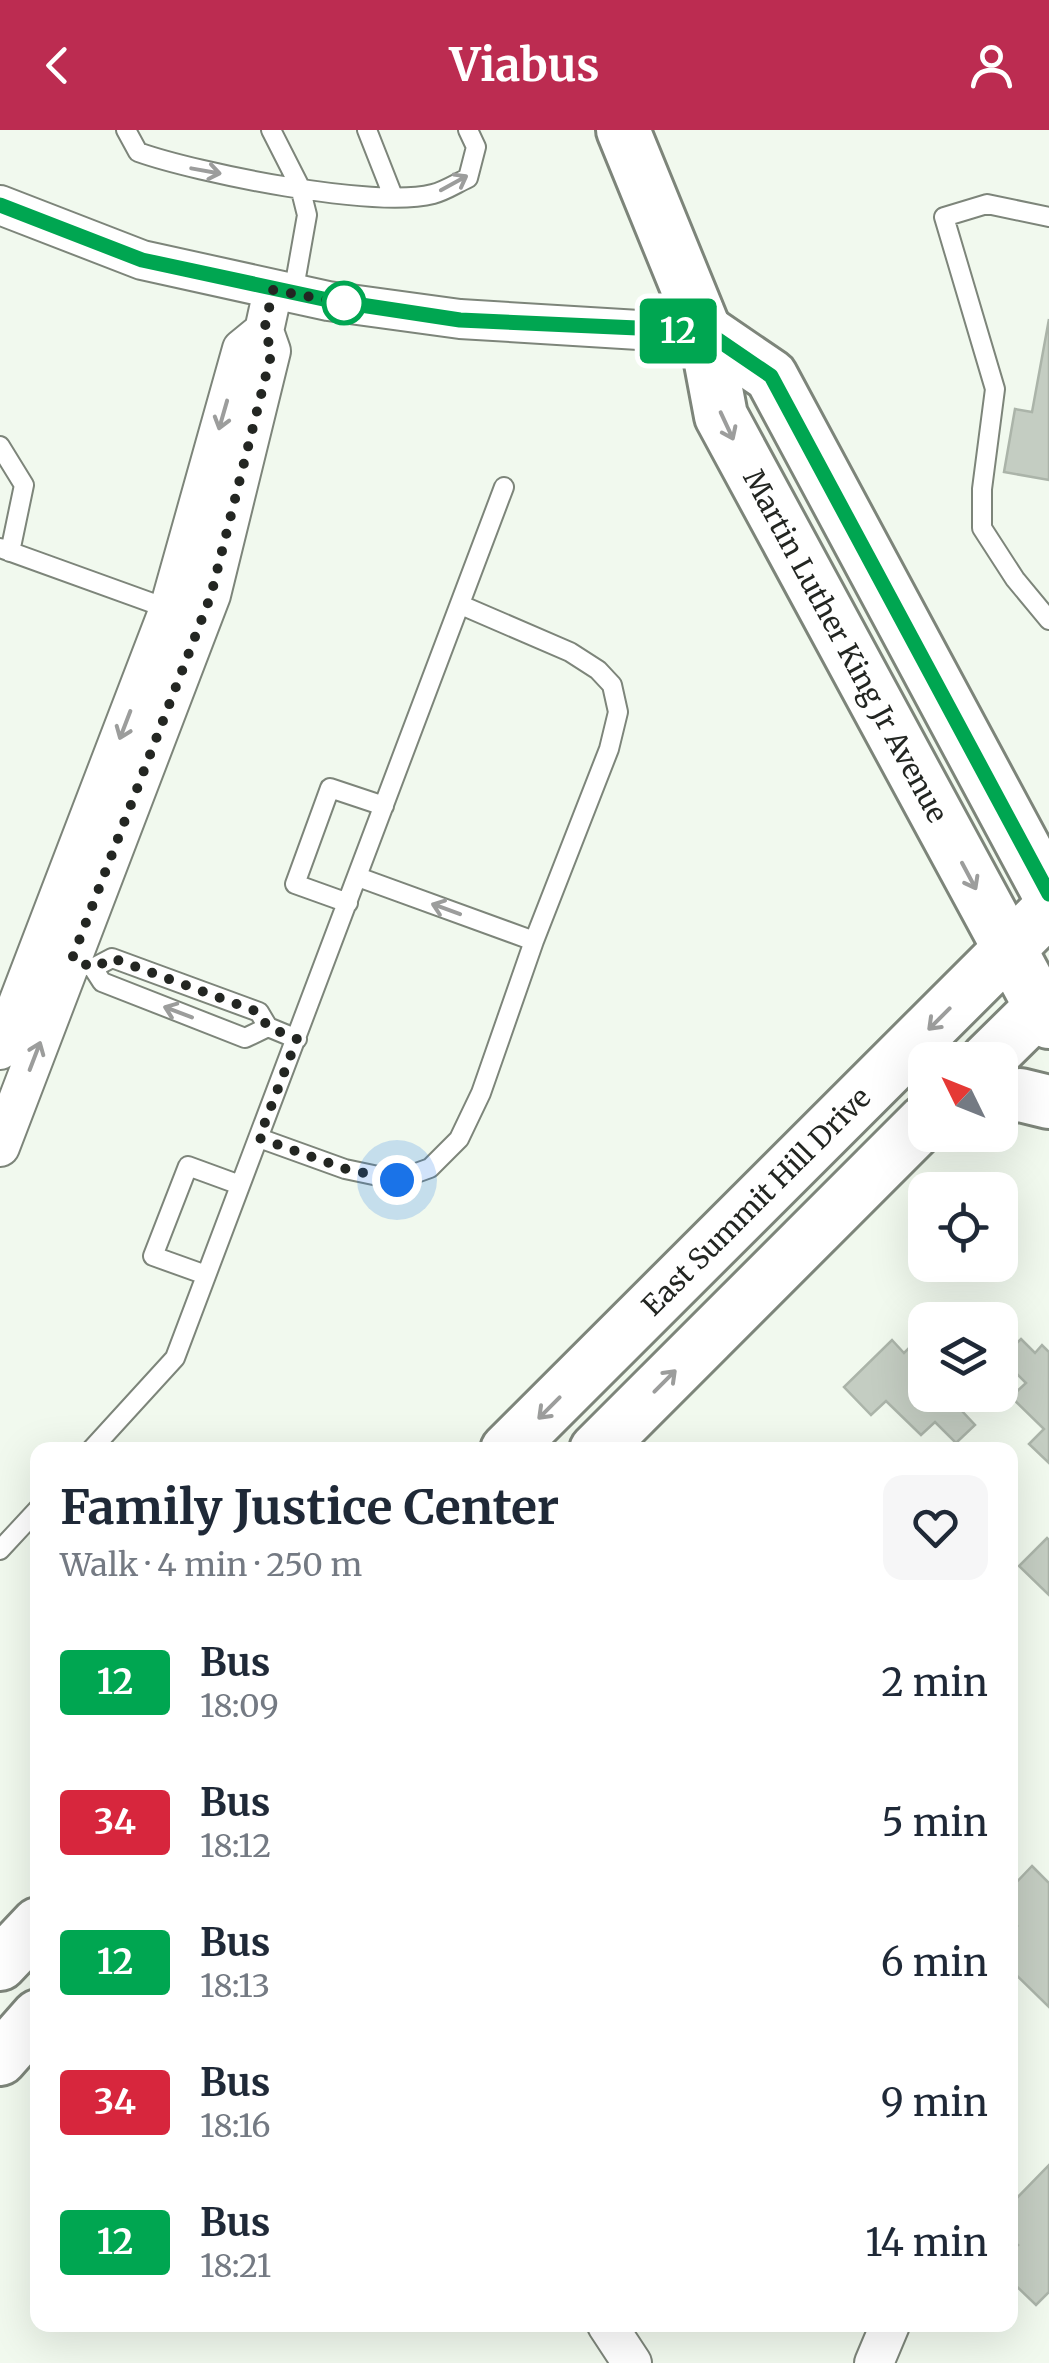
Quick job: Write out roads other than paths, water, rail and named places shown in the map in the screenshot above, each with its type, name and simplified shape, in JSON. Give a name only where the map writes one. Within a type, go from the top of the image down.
[{"type":"main road","name":"Martin Luther King Jr Avenue","points":[[623,130],[705,331],[721,416],[1009,950],[1046,1009]]},
{"type":"main road","points":[[705,331],[771,376],[1049,894]]},
{"type":"main road","points":[[988,777],[1049,808]]},
{"type":"main road","name":"East Summit Hill Drive","points":[[515,1442],[1049,909]]},
{"type":"main road","points":[[1007,1042],[1046,1009]]},
{"type":"main road","points":[[1018,1095],[1049,1102]]},
{"type":"main road","points":[[604,1442],[908,1138]]},
{"type":"main road","points":[[0,1964],[30,1932]]},
{"type":"main road","points":[[0,2059],[30,2025]]},
{"type":"street","points":[[0,205],[142,260],[283,292],[460,320],[705,331]]},
{"type":"street","points":[[0,1050],[69,958],[242,349],[264,331],[283,292]]},
{"type":"street","points":[[0,1147],[69,958],[211,595],[272,351],[264,331]]},
{"type":"street","points":[[611,2332],[632,2363]]},
{"type":"street","points":[[874,2363],[887,2332]]},
{"type":"lane","points":[[126,130],[138,152],[175,166],[368,197],[433,194],[468,178],[476,147],[468,130]]},
{"type":"lane","points":[[271,130],[300,187],[307,215],[283,292]]},
{"type":"lane","points":[[367,130],[393,196]]},
{"type":"lane","points":[[1049,217],[987,204],[944,217],[996,390],[982,490],[982,528],[1049,620]]},
{"type":"lane","points":[[0,446],[24,485],[5,550],[169,609]]},
{"type":"lane","points":[[98,1442],[175,1358],[504,487]]},
{"type":"lane","points":[[259,1138],[346,1169],[397,1180],[430,1168],[459,1139],[481,1092],[608,750],[618,712],[612,685],[598,670],[570,652],[461,605]]},
{"type":"lane","points":[[348,903],[295,884],[330,788],[384,806]]},
{"type":"lane","points":[[358,877],[534,941]]},
{"type":"lane","points":[[69,958],[112,958],[258,1012],[268,1027],[297,1039]]},
{"type":"lane","points":[[69,958],[102,982],[245,1038],[268,1027]]},
{"type":"lane","points":[[206,1275],[153,1256],[188,1166],[240,1184]]},
{"type":"lane","points":[[0,1550],[30,1517]]}]
